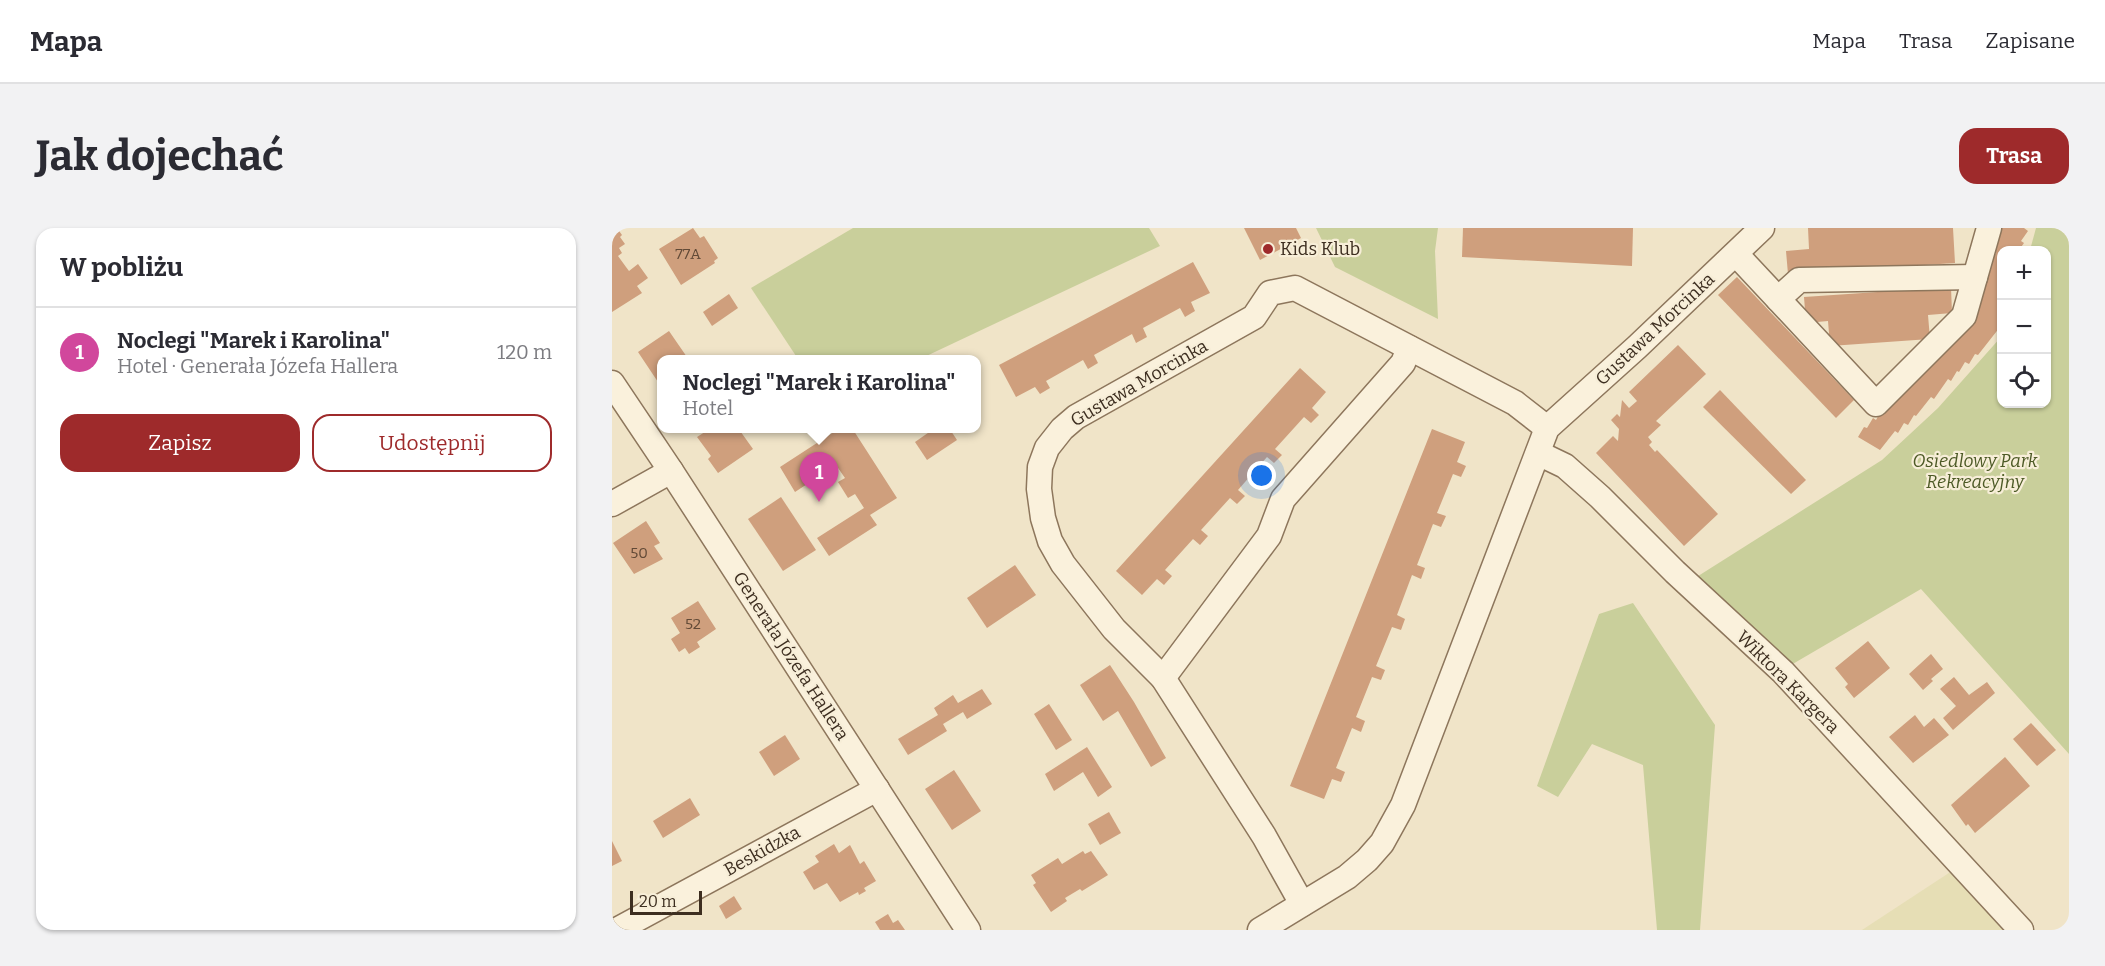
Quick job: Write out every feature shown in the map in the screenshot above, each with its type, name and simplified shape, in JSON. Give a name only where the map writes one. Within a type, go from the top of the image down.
[{"type":"street","name":"Gustawa Morcinka","points":[[1260,930],[1354,872],[1382,843],[1394,825],[1547,428],[1736,255],[1762,228]]},
{"type":"street","points":[[1736,255],[1876,404],[1964,316],[1989,228]]},
{"type":"street","points":[[1778,299],[1799,280],[1975,277]]},
{"type":"street","name":"Gustawa Morcinka","points":[[1302,904],[1264,836],[1163,678],[1114,629],[1063,564],[1050,541],[1043,518],[1039,489],[1040,467],[1047,448],[1062,429],[1076,417],[1254,317],[1270,293],[1295,288],[1515,404],[1547,428]]},
{"type":"street","points":[[1163,678],[1269,536],[1283,499],[1403,363],[1409,348]]},
{"type":"street","name":"Generała Józefa Hallera","points":[[612,383],[968,930]]},
{"type":"street","name":"Wiktora Kargera","points":[[1538,453],[1566,466],[1675,572],[1783,672],[2021,930]]},
{"type":"street","points":[[612,504],[671,471]]},
{"type":"street","name":"Beskidzka","points":[[616,930],[877,789]]},
{"type":"shaded area","points":[[1958,867],[2013,930],[1862,930]]},
{"type":"green space","points":[[853,228],[1149,228],[1160,246],[928,355],[795,355],[751,288]]},
{"type":"green space","points":[[1316,228],[1438,228],[1435,251],[1438,319],[1335,267]]},
{"type":"green space","name":"Osiedlowy Park Rekreacyjny","points":[[2036,228],[2069,228],[2069,754],[1921,589],[1791,665],[1695,578],[1882,460],[1938,408],[1997,342],[1997,408],[2051,408],[2051,246],[2031,246]]},
{"type":"green space","points":[[1633,603],[1715,725],[1700,930],[1657,930],[1643,765],[1592,744],[1558,797],[1537,786],[1599,614]]},
{"type":"building","points":[[612,228],[617,228],[625,244],[619,248],[622,253],[618,256],[629,271],[638,264],[648,278],[637,286],[642,293],[612,312]]},
{"type":"building","points":[[693,228],[700,238],[704,236],[718,258],[714,261],[715,263],[681,285],[659,249]]},
{"type":"building","name":"Kids Klub","points":[[1244,228],[1296,228],[1301,238],[1260,260]]},
{"type":"building","points":[[1463,228],[1633,228],[1632,266],[1462,257]]},
{"type":"building","points":[[1808,228],[1953,228],[1955,263],[1788,274],[1786,251],[1809,249]]},
{"type":"building","points":[[2002,228],[2024,228],[2028,231],[2021,241],[2024,243],[2022,246],[1997,246],[1997,331],[1978,355],[1975,354],[1969,364],[1965,362],[1951,381],[1948,379],[1934,399],[1931,397],[1908,425],[1904,423],[1898,433],[1895,431],[1880,450],[1858,437],[1864,427],[1867,428],[1873,418],[1876,420],[1882,409],[1953,340],[1956,342],[1978,313],[1975,311],[1981,301],[1977,299],[1991,265],[1989,263],[1996,253],[1992,251],[1999,241],[1996,239]]},
{"type":"building","points":[[1193,262],[1210,293],[1191,302],[1195,311],[1185,317],[1180,308],[1143,328],[1147,337],[1136,343],[1132,334],[1094,355],[1098,363],[1088,369],[1083,360],[1046,381],[1050,388],[1040,394],[1035,387],[1016,397],[999,365]]},
{"type":"building","points":[[1737,277],[1854,400],[1836,418],[1718,295]]},
{"type":"building","points":[[1951,287],[1952,313],[1928,315],[1930,339],[1830,346],[1828,321],[1806,323],[1804,297]]},
{"type":"building","points":[[729,294],[738,308],[712,326],[703,312]]},
{"type":"building","points":[[669,331],[686,355],[657,355],[657,380],[638,352]]},
{"type":"building","points":[[1678,345],[1706,374],[1656,421],[1661,425],[1648,437],[1652,442],[1649,445],[1655,452],[1657,450],[1718,514],[1684,546],[1596,453],[1613,436],[1618,441],[1619,429],[1611,420],[1617,414],[1620,417],[1622,400],[1629,408],[1637,401],[1629,392]]},
{"type":"building","points":[[1300,368],[1326,392],[1312,408],[1319,415],[1311,423],[1304,417],[1275,449],[1282,455],[1274,463],[1267,457],[1238,490],[1245,496],[1237,504],[1230,498],[1201,530],[1208,536],[1200,545],[1193,539],[1165,570],[1172,576],[1164,585],[1157,579],[1142,595],[1116,571]]},
{"type":"building","points":[[1720,390],[1806,480],[1791,494],[1703,407]]},
{"type":"building","points":[[1432,429],[1465,442],[1457,462],[1466,466],[1461,477],[1453,474],[1437,513],[1446,516],[1441,527],[1433,524],[1417,565],[1425,568],[1421,579],[1412,575],[1397,615],[1405,619],[1401,630],[1392,627],[1376,666],[1385,670],[1381,680],[1372,677],[1356,717],[1365,721],[1361,732],[1352,728],[1336,768],[1345,772],[1341,782],[1332,779],[1324,799],[1290,786]]},
{"type":"building","points":[[703,433],[742,433],[753,449],[718,473],[708,459],[711,456],[697,437]]},
{"type":"building","points":[[832,433],[855,433],[897,498],[870,515],[877,525],[829,556],[817,538],[864,508],[855,494],[848,498],[838,482],[845,478],[836,465],[795,492],[780,467]]},
{"type":"building","points":[[928,433],[952,433],[957,440],[927,460],[915,442]]},
{"type":"building","points":[[781,497],[816,550],[783,571],[748,519]]},
{"type":"building","points":[[646,521],[660,543],[654,546],[663,559],[634,574],[613,543]]},
{"type":"building","points":[[1015,565],[1036,595],[987,628],[967,598]]},
{"type":"building","points":[[698,601],[716,629],[697,642],[700,647],[689,654],[685,648],[679,652],[671,639],[680,633],[671,618]]},
{"type":"building","points":[[1868,641],[1890,668],[1854,698],[1845,687],[1848,684],[1835,668]]},
{"type":"building","points":[[1931,654],[1943,669],[1923,690],[1909,674]]},
{"type":"building","points":[[1110,665],[1166,758],[1151,767],[1118,711],[1103,721],[1080,685]]},
{"type":"building","points":[[1954,677],[1969,695],[1987,682],[1995,693],[1953,730],[1943,718],[1956,706],[1940,689]]},
{"type":"building","points":[[982,689],[992,704],[967,719],[963,712],[943,724],[947,731],[908,755],[898,739],[938,715],[934,708],[953,695],[958,703]]},
{"type":"building","points":[[1049,704],[1072,740],[1056,750],[1034,714]]},
{"type":"building","points":[[1915,715],[1924,727],[1934,718],[1949,735],[1913,763],[1889,737]]},
{"type":"building","points":[[2031,723],[2056,750],[2037,766],[2013,739]]},
{"type":"building","points":[[785,735],[800,759],[774,776],[759,752]]},
{"type":"building","points":[[1087,747],[1112,787],[1098,797],[1083,772],[1054,791],[1045,774]]},
{"type":"building","points":[[2005,757],[2030,786],[1975,833],[1968,824],[1966,826],[1951,805]]},
{"type":"building","points":[[954,770],[981,811],[952,830],[925,789]]},
{"type":"building","points":[[690,798],[700,815],[663,838],[653,821]]},
{"type":"building","points":[[1109,812],[1121,833],[1100,845],[1088,824]]},
{"type":"building","points":[[612,841],[622,861],[612,866]]},
{"type":"building","points":[[834,844],[839,853],[850,845],[860,864],[864,861],[876,881],[864,888],[866,891],[859,895],[858,892],[840,902],[827,883],[814,890],[803,872],[819,862],[815,856]]},
{"type":"building","points":[[1083,851],[1085,854],[1091,851],[1108,875],[1082,891],[1080,889],[1065,898],[1067,901],[1051,912],[1033,885],[1036,883],[1031,875],[1058,858],[1062,864]]},
{"type":"building","points":[[734,896],[742,909],[726,919],[719,906]]},
{"type":"building","points":[[888,914],[893,923],[898,920],[905,930],[880,930],[875,922]]},
{"type":"place","name":"Kids Klub","points":[[1268,249]]},
{"type":"place","name":"Noclegi \"Marek i Karolina\"","points":[[819,502]]}]
